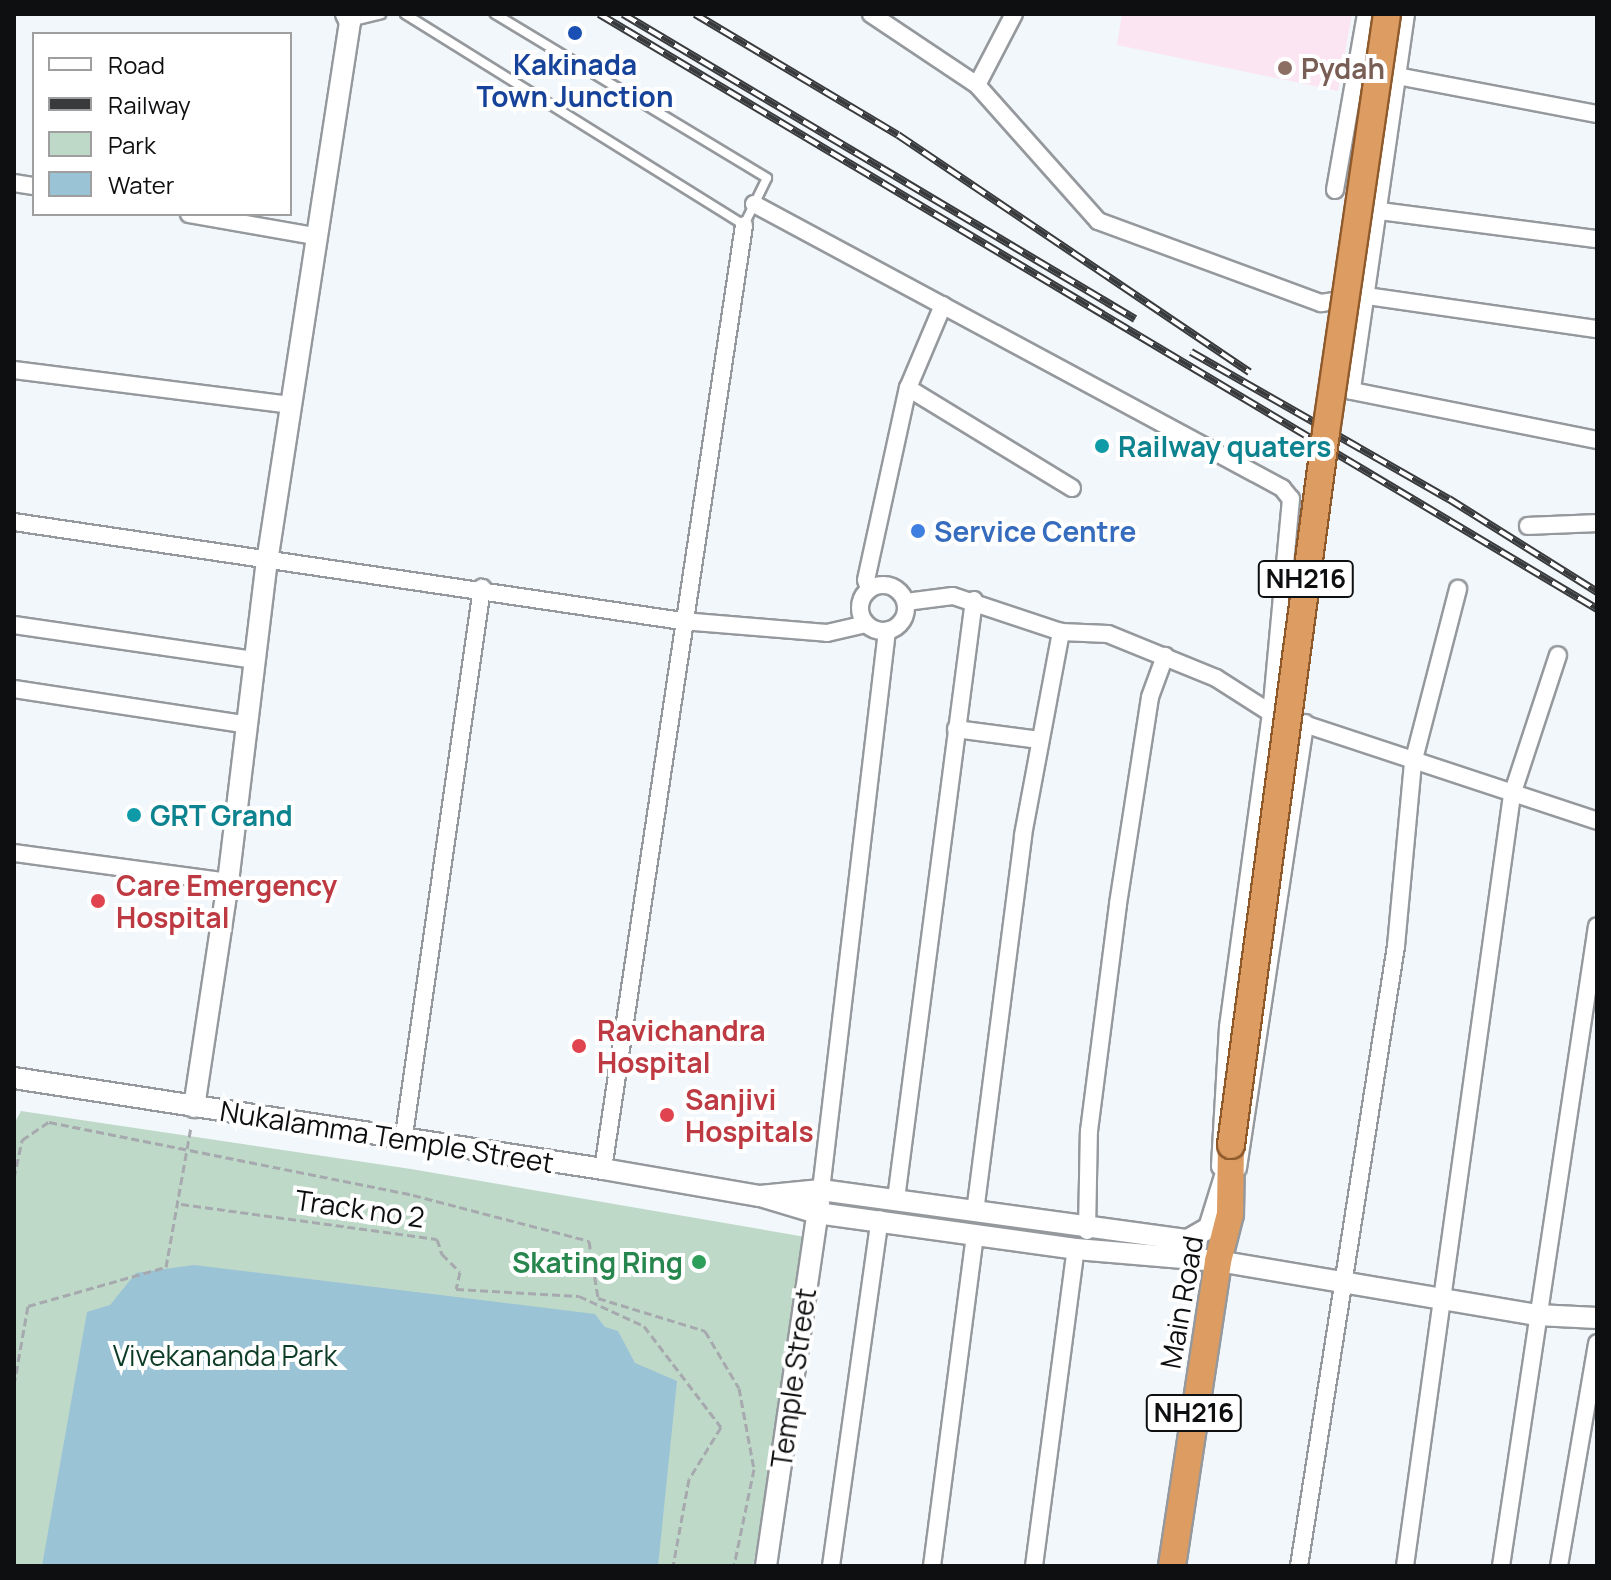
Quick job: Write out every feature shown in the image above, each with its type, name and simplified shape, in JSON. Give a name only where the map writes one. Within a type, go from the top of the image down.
[{"type":"highway","name":"NH216","points":[[1229,1168],[1326,432],[1387,14]]},
{"type":"highway","name":"Main Road","points":[[1172,1566],[1229,1168]]},
{"type":"street","points":[[871,14],[977,85],[1098,221],[1321,303],[1367,296],[1597,329]]},
{"type":"street","points":[[977,85],[1014,14]]},
{"type":"street","points":[[1335,190],[1366,14]]},
{"type":"street","points":[[1406,14],[1352,391],[1597,440]]},
{"type":"street","points":[[194,1107],[228,882],[253,660],[348,18]]},
{"type":"street","points":[[1397,76],[1597,114]]},
{"type":"street","points":[[754,204],[1282,488],[1291,499],[1271,713],[1228,1027],[1218,1144],[1229,1168],[1244,1148],[1305,723]]},
{"type":"street","points":[[1380,211],[1597,239]]},
{"type":"street","points":[[200,216],[314,236]]},
{"type":"street","points":[[603,1169],[682,621],[744,225]]},
{"type":"street","points":[[869,589],[866,580],[908,388],[943,305]]},
{"type":"street","points":[[14,370],[292,405]]},
{"type":"street","points":[[908,388],[1072,488]]},
{"type":"street","points":[[14,522],[267,562],[482,588],[682,621],[827,633],[866,624],[887,631],[900,624],[906,602]]},
{"type":"street","points":[[1528,526],[1597,523]]},
{"type":"street","points":[[866,624],[860,602],[869,589],[891,586],[906,602]]},
{"type":"street","points":[[403,1142],[482,588]]},
{"type":"street","points":[[1299,1566],[1396,946],[1413,763],[1458,589]]},
{"type":"street","points":[[906,602],[953,596],[974,600],[1061,632],[1108,634],[1216,678],[1271,713],[1413,763],[1597,821]]},
{"type":"street","points":[[896,1199],[974,600]]},
{"type":"street","points":[[14,625],[253,660]]},
{"type":"street","points":[[821,1190],[887,631]]},
{"type":"street","points":[[975,1212],[1039,740],[1061,632]]},
{"type":"street","points":[[1405,1566],[1512,795],[1558,655]]},
{"type":"street","points":[[1087,1231],[1089,1131],[1118,904],[1150,697],[1165,656]]},
{"type":"street","points":[[14,689],[244,724]]},
{"type":"street","points":[[956,729],[1039,740]]},
{"type":"street","points":[[14,853],[228,882]]},
{"type":"street","points":[[1501,1566],[1597,926]]},
{"type":"street","name":"Nukalamma Temple Street","points":[[14,1078],[403,1142],[603,1169],[760,1196],[817,1213],[880,1219],[1076,1249],[1218,1261],[1537,1315],[1597,1318]]},
{"type":"street","name":"Nukalamma Temple Street","points":[[760,1196],[821,1190],[896,1199],[1087,1231],[1200,1237],[1209,1228],[1229,1168]]},
{"type":"street","name":"Temple Street","points":[[766,1566],[821,1190]]},
{"type":"street","points":[[831,1566],[880,1219]]},
{"type":"street","points":[[932,1566],[975,1234]]},
{"type":"street","points":[[1034,1566],[1076,1249]]},
{"type":"street","points":[[1559,1566],[1597,1343]]},
{"type":"lane","points":[[348,18],[381,14]]},
{"type":"lane","points":[[405,14],[744,225],[767,178],[495,14]]},
{"type":"path","points":[[14,1385],[28,1306],[112,1287],[166,1267],[181,1204],[194,1107]]},
{"type":"path","points":[[14,1178],[22,1140],[49,1122],[188,1147],[413,1195],[589,1241],[598,1298],[705,1331],[739,1388],[754,1469],[734,1566]]},
{"type":"path","name":"Track no 2","points":[[181,1204],[437,1239],[460,1272],[456,1289],[579,1296],[644,1326],[721,1427],[689,1479],[673,1566]]},
{"type":"shaded area","name":"Pydah","points":[[1122,14],[1352,14],[1338,91],[1117,45]]},
{"type":"green space","name":"Vivekananda Park","points":[[21,1111],[411,1169],[817,1239],[753,1566],[14,1566],[14,1124]]},
{"type":"water","points":[[194,1265],[595,1314],[605,1327],[618,1331],[635,1363],[677,1381],[658,1566],[42,1566],[87,1312],[110,1305],[136,1273]]},
{"type":"railway","points":[[599,14],[1597,609]]},
{"type":"railway","points":[[623,14],[1135,319]]},
{"type":"railway","points":[[695,14],[898,135],[1249,372]]},
{"type":"railway","points":[[1191,352],[1449,499],[1597,592]]},
{"type":"place","name":"Kakinada Town Junction","points":[[575,33]]},
{"type":"place","name":"Pydah","points":[[1285,68]]},
{"type":"place","name":"Railway quaters","points":[[1102,446]]},
{"type":"place","name":"Service Centre","points":[[918,531]]},
{"type":"place","name":"GRT Grand","points":[[134,815]]},
{"type":"place","name":"Care Emergency Hospital","points":[[98,901]]},
{"type":"place","name":"Ravichandra Hospital","points":[[579,1046]]},
{"type":"place","name":"Sanjivi Hospitals","points":[[667,1115]]},
{"type":"place","name":"Skating Ring","points":[[699,1262]]}]
